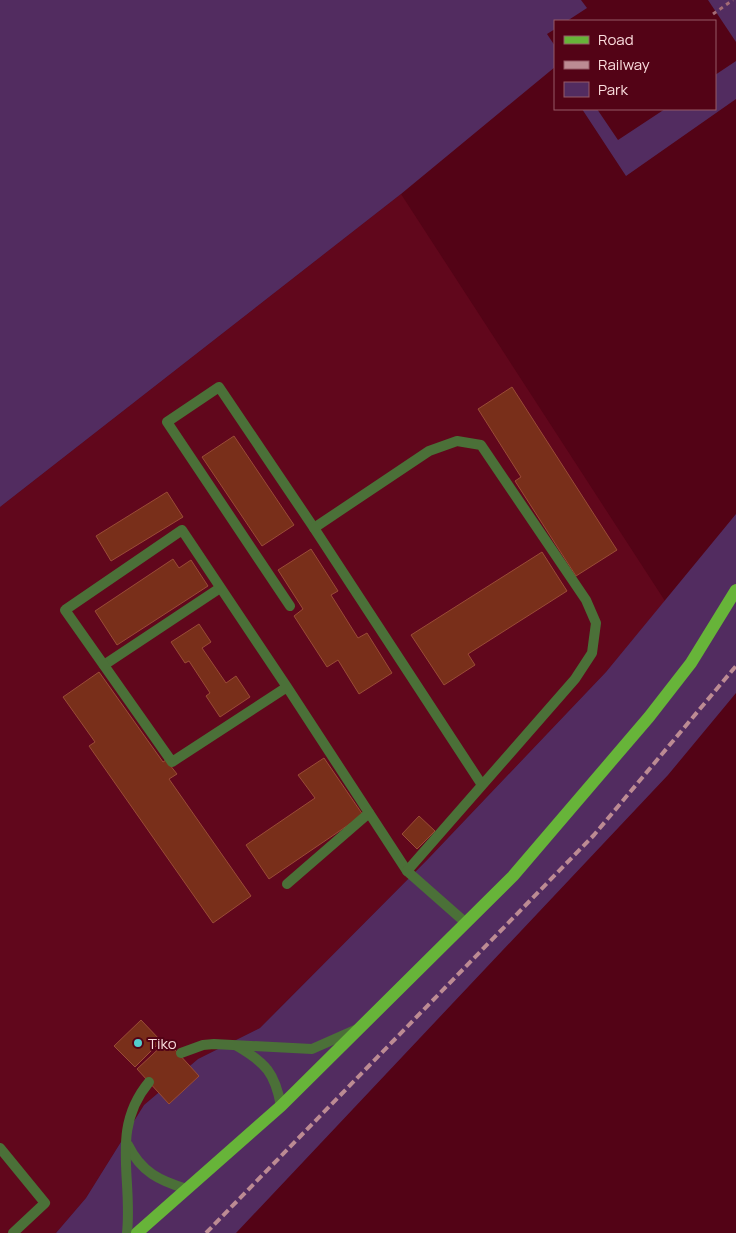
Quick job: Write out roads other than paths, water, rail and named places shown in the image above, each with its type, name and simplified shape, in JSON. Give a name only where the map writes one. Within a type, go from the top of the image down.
[{"type":"main road","points":[[136,1233],[281,1106],[513,876],[649,717],[690,663],[736,590]]},
{"type":"lane","points":[[290,606],[167,422],[219,387],[314,528],[482,785]]},
{"type":"lane","points":[[314,528],[429,450],[457,441],[481,445],[586,600],[596,623],[592,653],[575,679],[407,871]]},
{"type":"lane","points":[[287,686],[172,762],[65,610],[182,530],[287,686],[407,871],[466,923]]},
{"type":"lane","points":[[104,665],[220,588]]},
{"type":"lane","points":[[287,884],[369,813]]},
{"type":"lane","points":[[181,1053],[202,1045],[312,1049],[360,1028]]},
{"type":"lane","points":[[235,1045],[262,1062],[272,1074],[277,1086],[281,1106]]},
{"type":"lane","points":[[127,1233],[130,1208],[125,1140],[132,1108],[149,1082]]},
{"type":"lane","points":[[125,1140],[133,1156],[145,1171],[166,1183],[187,1189]]},
{"type":"lane","points":[[0,1148],[45,1203],[13,1233]]},
{"type":"railway","points":[[206,1233],[594,835],[736,666]]},
{"type":"place","name":"Tiko","points":[[138,1043]]}]
